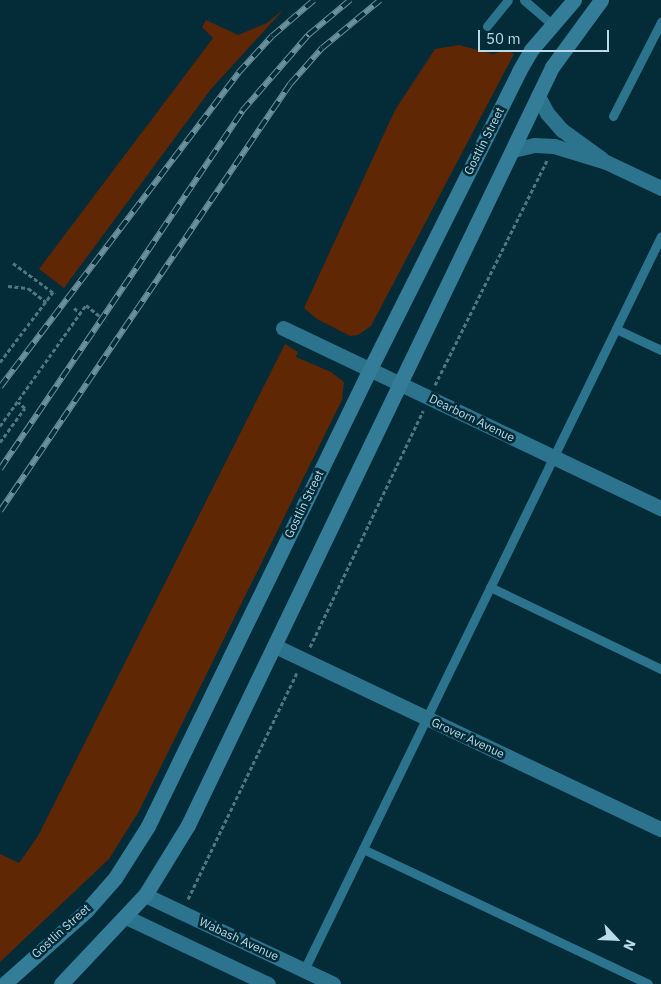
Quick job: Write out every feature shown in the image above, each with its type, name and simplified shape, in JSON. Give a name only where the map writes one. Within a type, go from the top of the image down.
[{"type":"main road","name":"Gostlin Street","points":[[4,982],[86,911],[115,878],[148,826],[370,369],[520,71],[553,24],[574,0]]},
{"type":"main road","points":[[61,984],[145,895],[188,825],[538,96],[570,38],[601,0]]},
{"type":"street","points":[[538,96],[547,113],[562,130],[606,162]]},
{"type":"street","points":[[512,150],[534,145],[554,146],[606,162],[661,188]]},
{"type":"street","name":"Dearborn Avenue","points":[[283,328],[661,508]]},
{"type":"street","name":"Grover Avenue","points":[[275,646],[661,829]]},
{"type":"street","name":"Wabash Avenue","points":[[145,895],[333,984]]},
{"type":"street","points":[[126,917],[268,984]]},
{"type":"lane","points":[[487,26],[508,0]]},
{"type":"lane","points":[[524,0],[553,24]]},
{"type":"lane","points":[[613,116],[661,22]]},
{"type":"lane","points":[[304,970],[661,236]]},
{"type":"lane","points":[[616,329],[661,350]]},
{"type":"lane","points":[[490,587],[661,668]]},
{"type":"lane","points":[[363,849],[648,984]]},
{"type":"path","points":[[434,387],[551,153]]},
{"type":"path","points":[[0,362],[54,293],[13,263]]},
{"type":"path","points":[[8,286],[28,288],[46,302]]},
{"type":"path","points":[[0,426],[86,305],[106,321]]},
{"type":"path","points":[[74,308],[81,313]]},
{"type":"path","points":[[0,442],[26,408],[18,402]]},
{"type":"path","points":[[310,647],[424,409]]},
{"type":"path","points":[[186,903],[298,671]]},
{"type":"shaded area","points":[[285,8],[211,89],[64,288],[39,269],[213,38],[202,27],[206,20],[238,35],[267,23]]},
{"type":"shaded area","points":[[459,45],[493,54],[507,50],[514,54],[371,326],[358,335],[350,336],[317,319],[304,308],[395,110],[435,49]]},
{"type":"shaded area","points":[[285,344],[298,352],[296,357],[331,372],[344,382],[342,400],[138,813],[109,859],[0,962],[0,854],[19,863],[38,836]]},
{"type":"railway","points":[[0,387],[238,73],[272,36],[314,0]]},
{"type":"railway","points":[[0,469],[242,111],[308,35],[350,0]]},
{"type":"railway","points":[[0,511],[290,84],[322,48],[380,0]]}]
